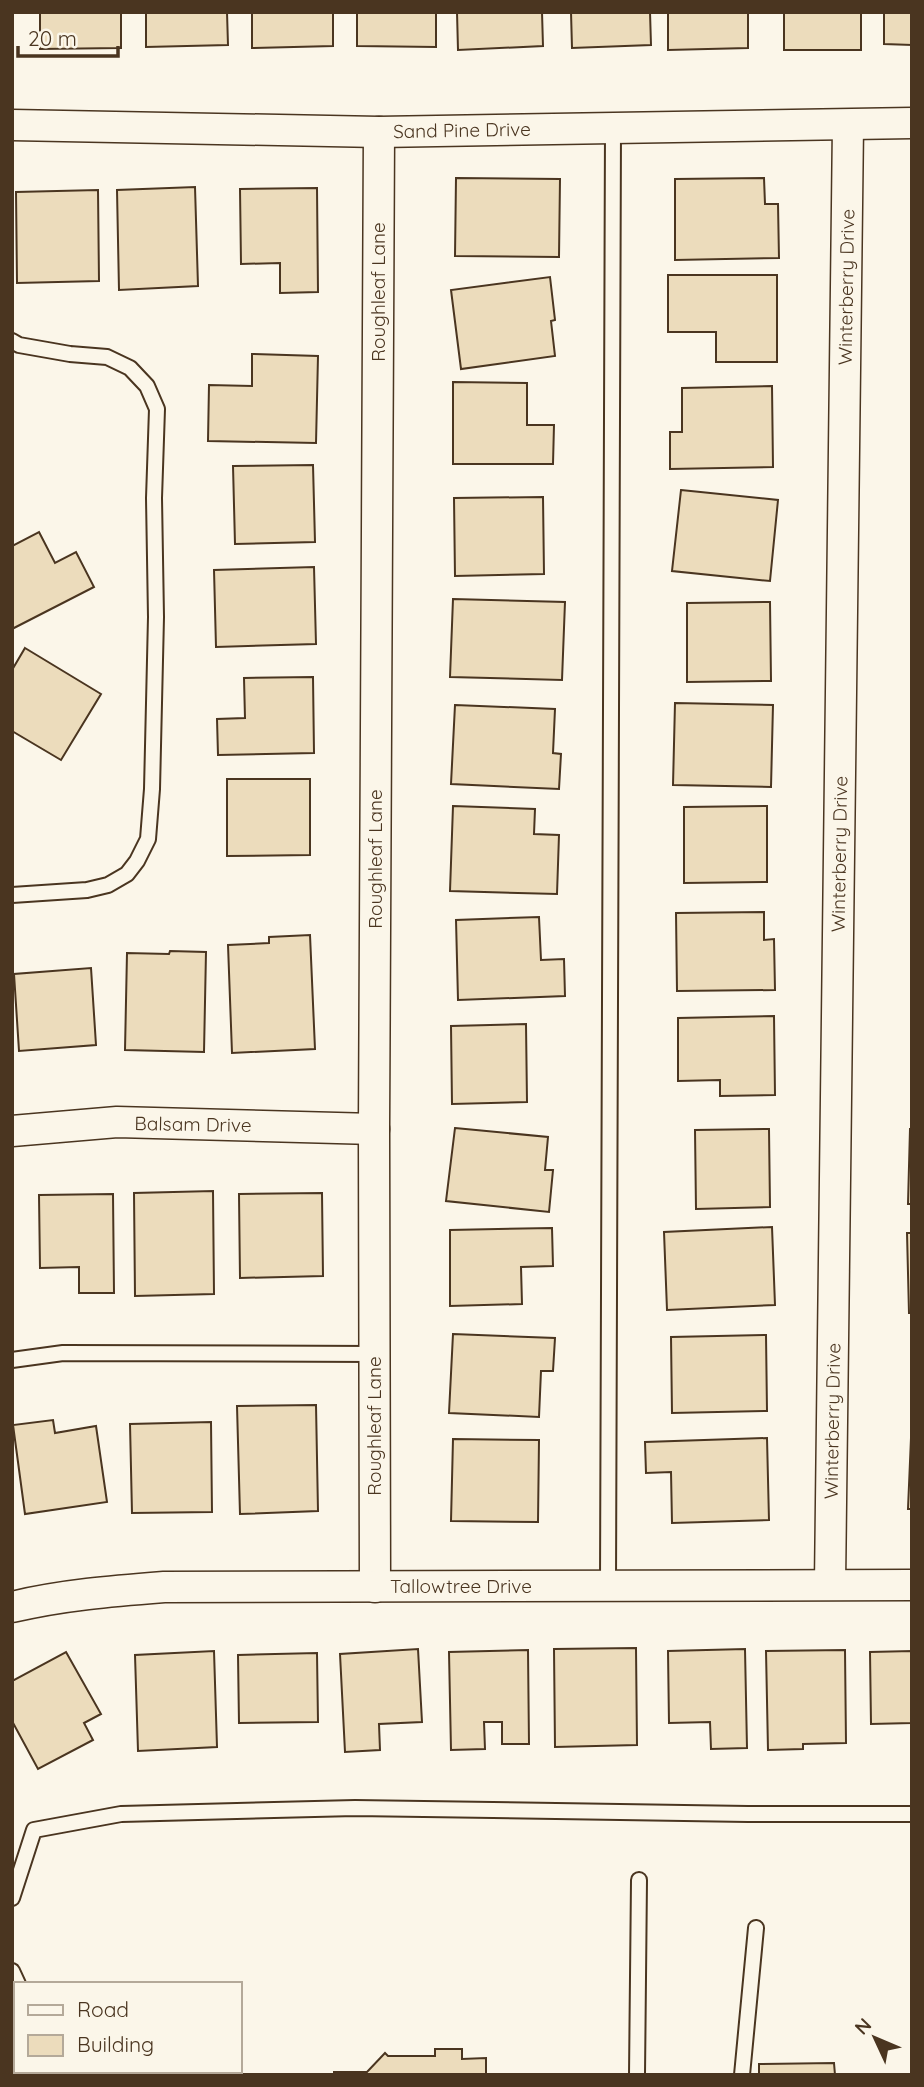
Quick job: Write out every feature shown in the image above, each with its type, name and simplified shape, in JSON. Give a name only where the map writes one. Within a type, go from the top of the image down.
[{"type":"street","name":"Sand Pine Drive","points":[[12,125],[379,132],[912,123]]},
{"type":"street","name":"Winterberry Drive","points":[[830,1584],[848,125]]},
{"type":"street","name":"Roughleaf Lane","points":[[375,1587],[374,1129],[379,132]]},
{"type":"street","name":"Balsam Drive","points":[[12,1131],[117,1122],[374,1129]]},
{"type":"street","name":"Tallowtree Drive","points":[[12,1607],[96,1592],[164,1587],[912,1584]]},
{"type":"lane","points":[[608,1585],[613,128]]},
{"type":"lane","points":[[12,341],[19,345],[70,354],[107,357],[130,368],[147,386],[156,409],[156,617],[152,789],[148,839],[137,861],[127,874],[108,885],[87,890],[12,895]]},
{"type":"lane","points":[[12,1360],[63,1353],[374,1354]]},
{"type":"lane","points":[[12,1898],[34,1830],[121,1814],[355,1808],[912,1814]]},
{"type":"lane","points":[[636,2075],[639,1880]]},
{"type":"lane","points":[[742,2075],[756,1928]]},
{"type":"building","points":[[40,12],[121,12],[121,48],[40,49]]},
{"type":"building","points":[[146,12],[227,12],[228,45],[146,47]]},
{"type":"building","points":[[252,12],[333,12],[333,46],[252,48]]},
{"type":"building","points":[[357,12],[436,12],[436,47],[357,46]]},
{"type":"building","points":[[457,12],[542,12],[543,46],[458,50]]},
{"type":"building","points":[[571,12],[650,12],[651,45],[572,48]]},
{"type":"building","points":[[668,12],[748,12],[748,48],[668,50]]},
{"type":"building","points":[[784,12],[861,12],[861,50],[784,50]]},
{"type":"building","points":[[884,12],[912,12],[912,45],[884,44]]},
{"type":"building","points":[[456,178],[560,179],[559,257],[455,256]]},
{"type":"building","points":[[764,178],[765,204],[778,204],[779,258],[675,260],[675,179]]},
{"type":"building","points":[[195,187],[198,286],[119,290],[117,190]]},
{"type":"building","points":[[317,188],[318,292],[280,293],[280,263],[241,264],[240,189]]},
{"type":"building","points":[[98,190],[99,281],[17,283],[16,192]]},
{"type":"building","points":[[668,275],[777,275],[777,362],[716,362],[716,332],[668,332]]},
{"type":"building","points":[[550,277],[555,320],[551,321],[555,356],[461,369],[451,290]]},
{"type":"building","points":[[252,354],[318,356],[316,443],[208,441],[209,385],[252,386]]},
{"type":"building","points":[[453,382],[527,383],[527,425],[554,425],[553,464],[453,464]]},
{"type":"building","points":[[772,386],[773,467],[670,469],[670,432],[682,432],[682,388]]},
{"type":"building","points":[[313,465],[315,542],[235,544],[233,466]]},
{"type":"building","points":[[681,490],[778,500],[770,581],[672,571]]},
{"type":"building","points":[[543,497],[544,574],[455,576],[454,498]]},
{"type":"building","points":[[39,532],[55,563],[76,552],[94,587],[12,629],[12,546]]},
{"type":"building","points":[[314,567],[316,644],[216,647],[214,570]]},
{"type":"building","points":[[453,599],[565,602],[562,680],[450,677]]},
{"type":"building","points":[[770,602],[771,681],[687,682],[687,603]]},
{"type":"building","points":[[25,648],[101,694],[61,760],[12,731],[12,670]]},
{"type":"building","points":[[313,677],[314,753],[218,755],[217,719],[245,718],[244,678]]},
{"type":"building","points":[[675,703],[773,705],[771,787],[673,785]]},
{"type":"building","points":[[455,705],[555,709],[553,753],[561,754],[559,789],[451,784]]},
{"type":"building","points":[[227,779],[310,779],[310,855],[227,856]]},
{"type":"building","points":[[453,806],[535,809],[534,834],[559,835],[557,894],[450,891]]},
{"type":"building","points":[[767,806],[767,882],[684,883],[684,807]]},
{"type":"building","points":[[764,912],[764,940],[774,939],[775,990],[677,991],[676,913]]},
{"type":"building","points":[[539,917],[541,960],[564,959],[565,996],[458,1000],[456,920]]},
{"type":"building","points":[[310,935],[315,1049],[232,1053],[228,945],[269,943],[269,937]]},
{"type":"building","points":[[170,951],[206,952],[204,1052],[125,1050],[127,953],[169,954]]},
{"type":"building","points":[[91,968],[96,1045],[19,1051],[14,974]]},
{"type":"building","points":[[774,1016],[775,1095],[720,1096],[720,1080],[678,1081],[678,1018]]},
{"type":"building","points":[[526,1024],[527,1102],[452,1104],[451,1026]]},
{"type":"building","points":[[455,1128],[548,1137],[545,1170],[553,1170],[549,1212],[446,1201]]},
{"type":"building","points":[[769,1129],[770,1207],[696,1209],[695,1130]]},
{"type":"building","points":[[910,1129],[912,1204],[908,1204]]},
{"type":"building","points":[[213,1191],[214,1294],[135,1296],[134,1193]]},
{"type":"building","points":[[322,1193],[323,1276],[240,1278],[239,1194]]},
{"type":"building","points":[[113,1194],[114,1293],[79,1293],[79,1267],[40,1268],[39,1195]]},
{"type":"building","points":[[772,1227],[775,1305],[667,1310],[664,1232]]},
{"type":"building","points":[[552,1228],[553,1266],[521,1267],[522,1304],[450,1306],[450,1230]]},
{"type":"building","points":[[907,1233],[912,1233],[912,1313],[909,1313]]},
{"type":"building","points":[[453,1334],[555,1338],[553,1371],[541,1371],[539,1417],[449,1413]]},
{"type":"building","points":[[766,1335],[767,1411],[672,1413],[671,1337]]},
{"type":"building","points":[[316,1405],[318,1511],[240,1514],[237,1406]]},
{"type":"building","points":[[53,1420],[55,1433],[96,1426],[107,1502],[25,1514],[13,1425]]},
{"type":"building","points":[[211,1422],[212,1512],[132,1513],[130,1424]]},
{"type":"building","points":[[767,1438],[769,1520],[672,1523],[671,1472],[646,1473],[645,1442]]},
{"type":"building","points":[[911,1438],[912,1509],[908,1509]]},
{"type":"building","points":[[453,1439],[539,1440],[538,1522],[451,1521]]},
{"type":"building","points":[[636,1648],[637,1745],[555,1747],[554,1649]]},
{"type":"building","points":[[418,1649],[422,1722],[379,1724],[380,1750],[345,1752],[340,1654]]},
{"type":"building","points":[[745,1649],[747,1748],[711,1749],[710,1722],[669,1723],[668,1651]]},
{"type":"building","points":[[528,1650],[529,1744],[502,1744],[502,1722],[484,1722],[485,1749],[451,1750],[449,1652]]},
{"type":"building","points":[[845,1650],[846,1743],[803,1744],[803,1749],[768,1750],[766,1651]]},
{"type":"building","points":[[214,1651],[217,1747],[138,1751],[135,1655]]},
{"type":"building","points":[[912,1651],[912,1723],[871,1724],[870,1652]]},
{"type":"building","points":[[66,1652],[101,1714],[84,1723],[93,1740],[38,1769],[12,1721],[12,1681]]},
{"type":"building","points":[[317,1653],[318,1722],[239,1723],[238,1655]]},
{"type":"building","points":[[435,2049],[462,2049],[462,2059],[486,2058],[486,2075],[334,2075],[334,2072],[367,2072],[385,2053],[388,2056],[435,2056]]},
{"type":"building","points":[[834,2063],[835,2075],[759,2075],[759,2064]]}]
